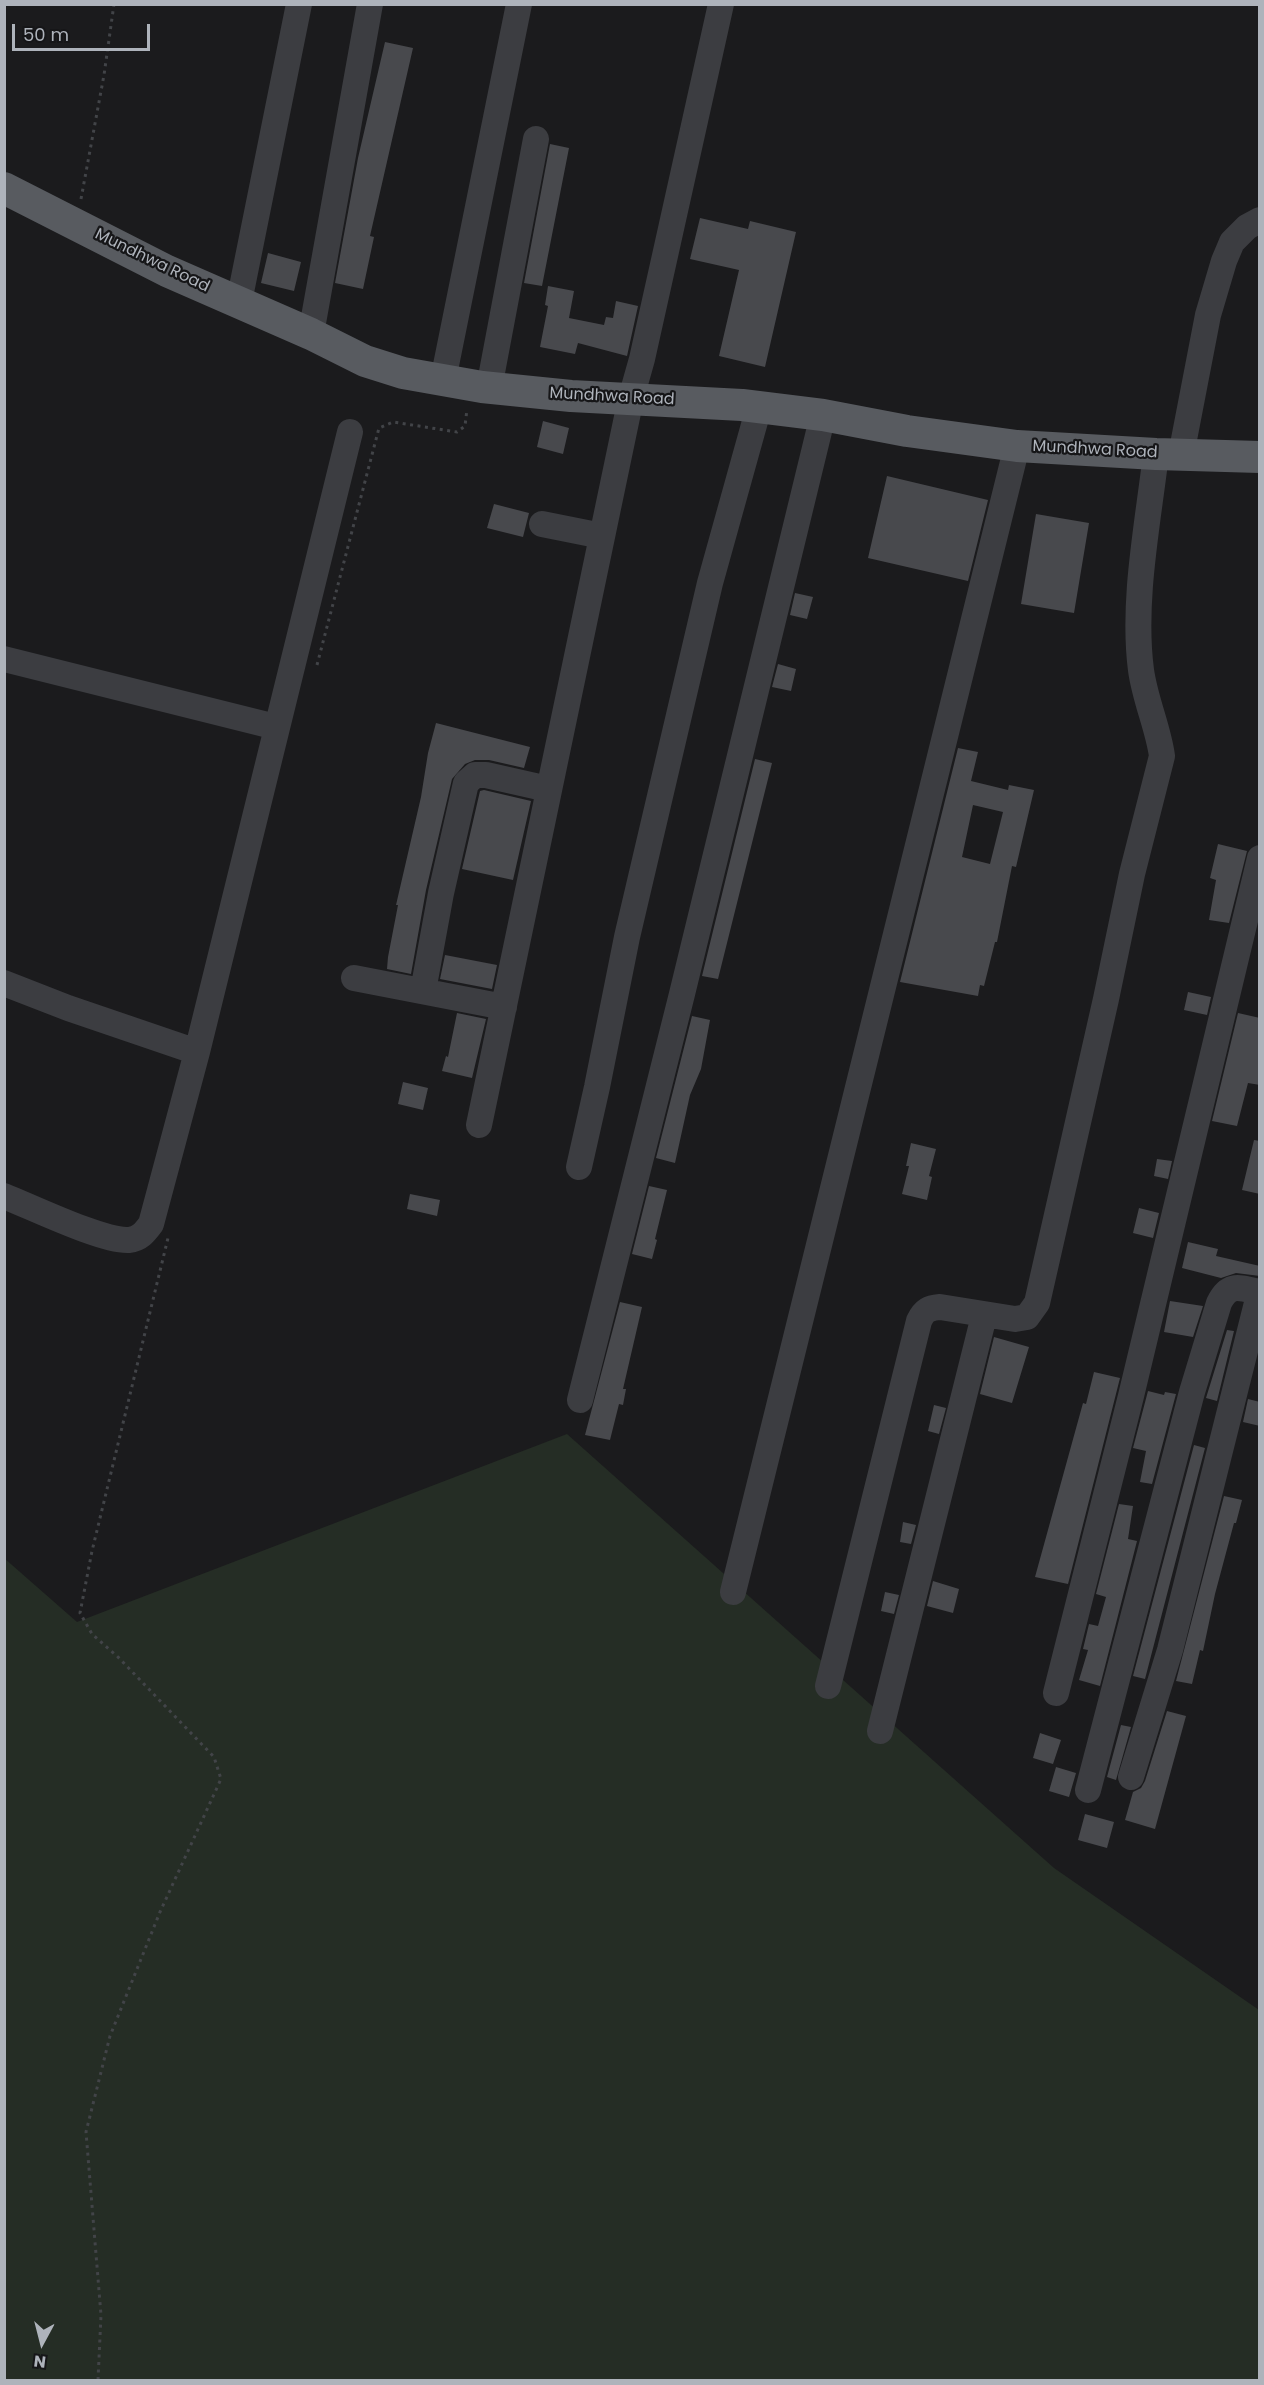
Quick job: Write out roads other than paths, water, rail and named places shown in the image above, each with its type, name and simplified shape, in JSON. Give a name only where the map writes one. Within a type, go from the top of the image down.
[{"type":"main road","name":"Mundhwa Road","points":[[4,188],[167,271],[311,334],[364,361],[403,373],[468,384],[571,396],[759,407],[1017,446],[1260,457]]},
{"type":"street","points":[[239,302],[299,4]]},
{"type":"street","points":[[311,334],[370,4]]},
{"type":"street","points":[[468,384],[519,4]]},
{"type":"street","points":[[479,1125],[631,398],[642,359],[722,4]]},
{"type":"street","points":[[468,384],[536,139]]},
{"type":"street","points":[[828,1686],[923,1312],[930,1308],[940,1307],[984,1316],[1015,1319],[1026,1317],[1036,1303],[1106,999],[1132,874],[1159,771],[1161,748],[1141,671],[1141,585],[1168,454],[1224,261],[1232,242],[1247,227],[1260,220]]},
{"type":"street","points":[[579,1167],[627,937],[710,583],[759,407]]},
{"type":"street","points":[[580,1400],[823,416]]},
{"type":"street","points":[[4,1196],[111,1239],[131,1240],[142,1236],[151,1224],[197,1052],[350,432]]},
{"type":"street","points":[[734,1592],[1017,446]]},
{"type":"street","points":[[542,524],[602,536]]},
{"type":"street","points":[[4,659],[276,727]]},
{"type":"street","points":[[423,992],[441,893],[466,783],[475,775],[486,775],[548,789]]},
{"type":"street","points":[[1056,1693],[1134,1385],[1260,858]]},
{"type":"street","points":[[354,978],[504,1007]]},
{"type":"street","points":[[4,983],[68,1008],[197,1052]]},
{"type":"street","points":[[1088,1790],[1213,1319],[1224,1293],[1230,1288],[1259,1292],[1173,1640],[1131,1778]]},
{"type":"street","points":[[880,1731],[984,1316]]}]
